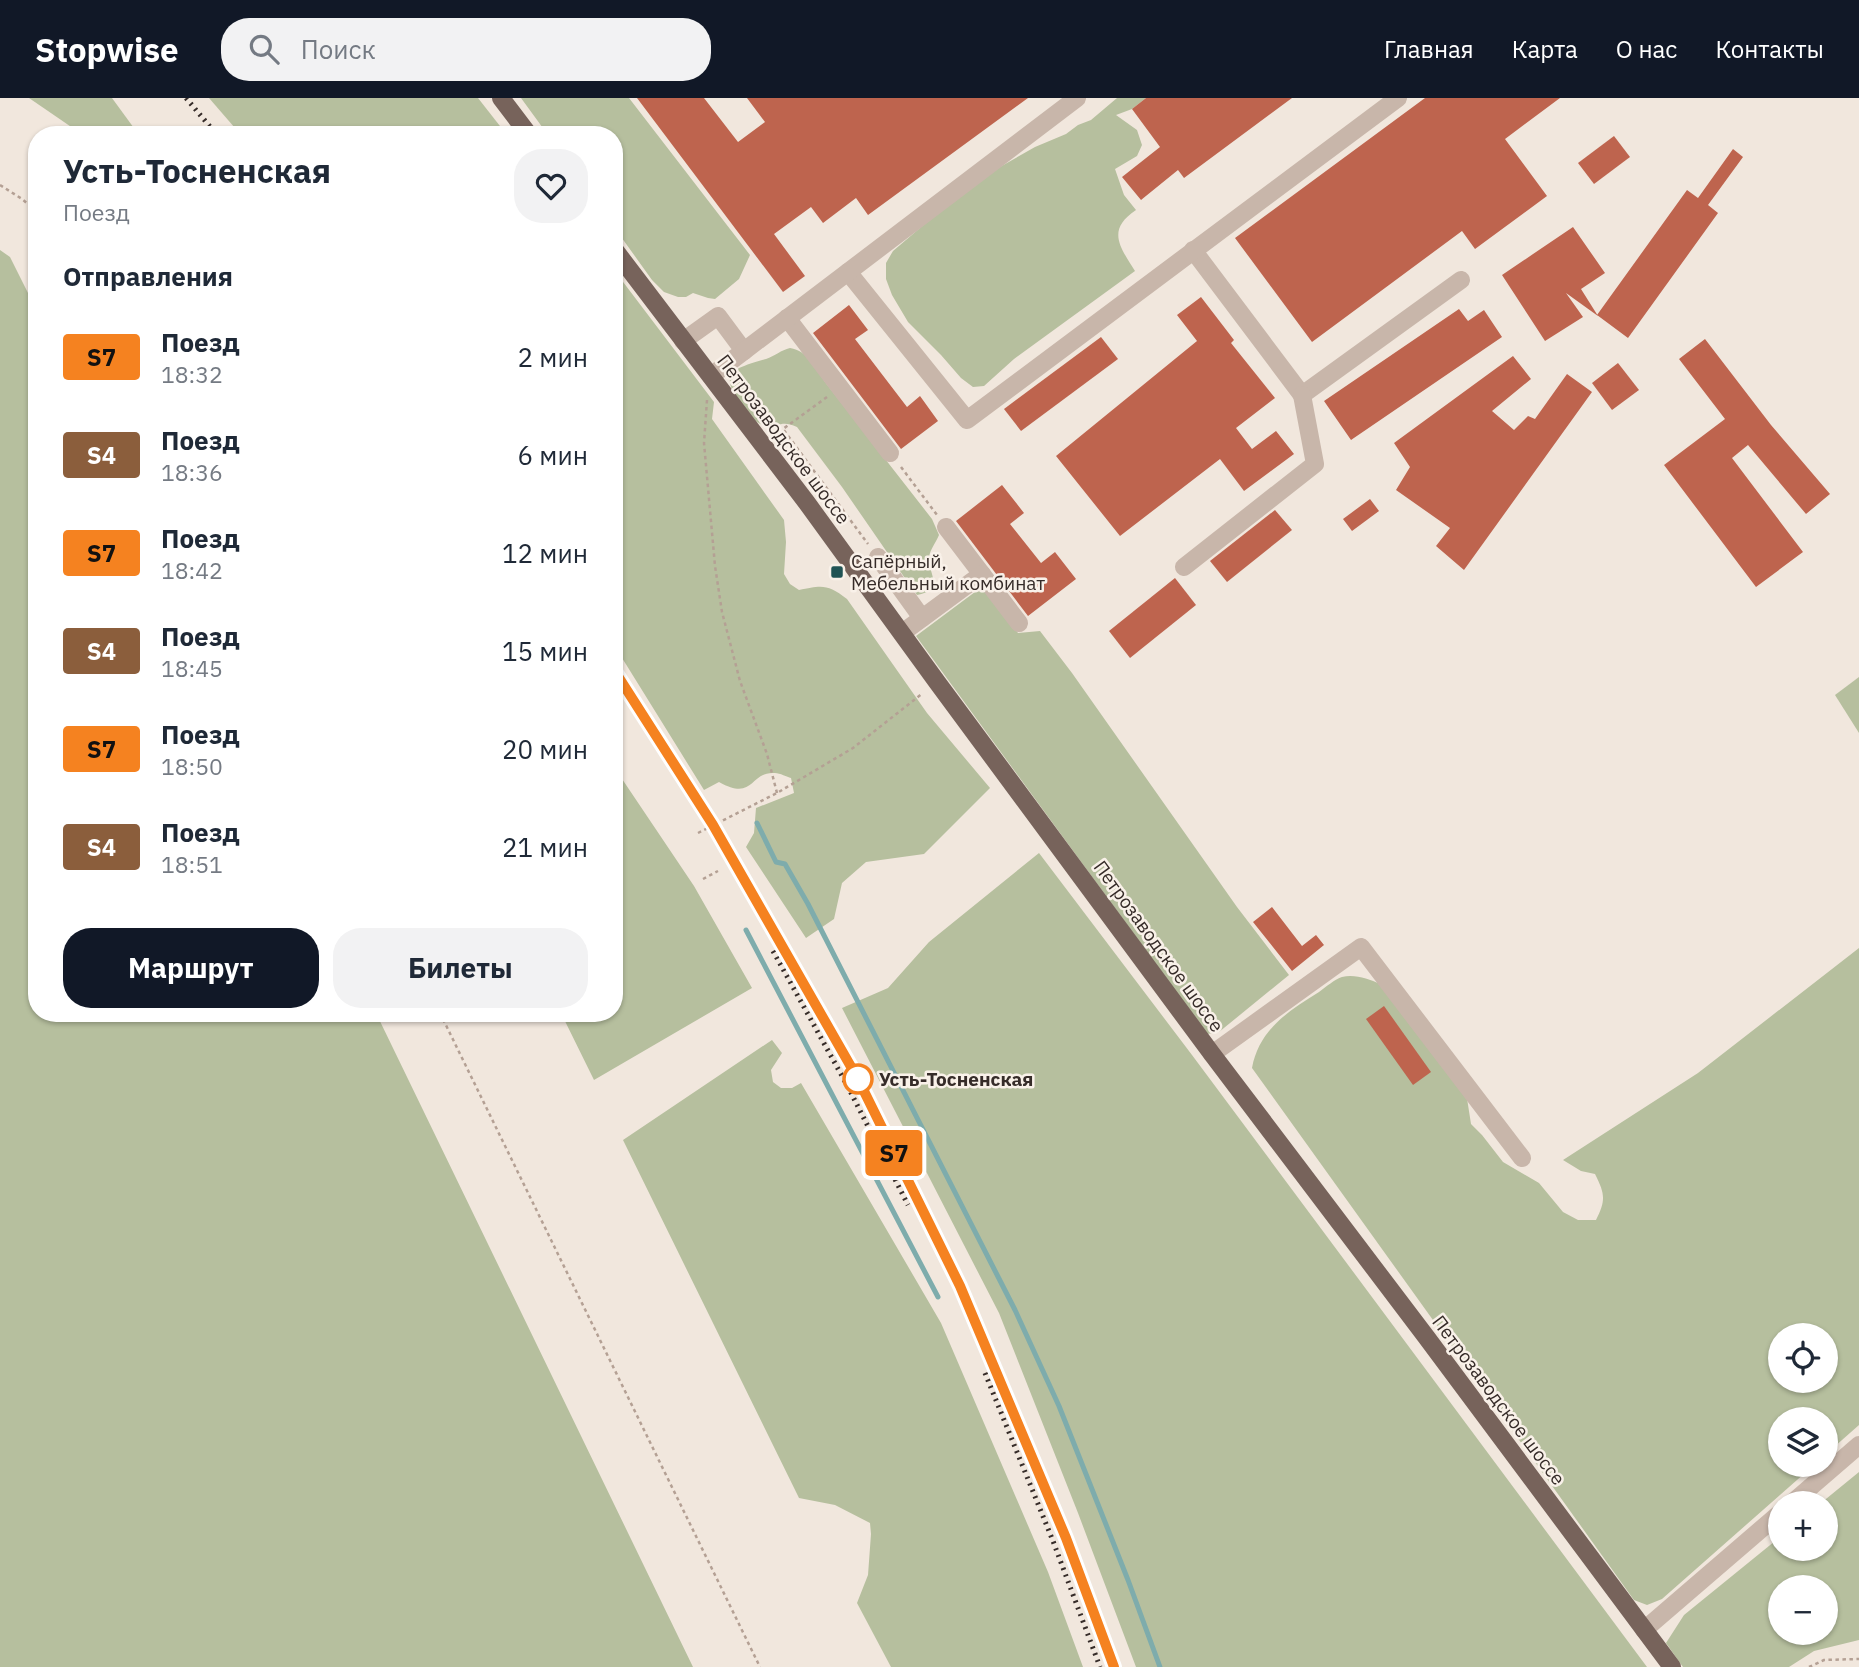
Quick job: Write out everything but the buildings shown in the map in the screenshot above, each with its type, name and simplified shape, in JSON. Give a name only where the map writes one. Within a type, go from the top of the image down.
[{"type":"main road","points":[[501,98],[522,126]]},
{"type":"main road","name":"Петрозаводское шоссе","points":[[623,261],[807,503],[1212,1054],[1672,1667]]},
{"type":"street","points":[[711,376],[1077,98]]},
{"type":"street","points":[[848,272],[967,420],[1398,98]]},
{"type":"street","points":[[1184,567],[1315,464],[1302,395],[1193,250]]},
{"type":"street","points":[[1302,395],[1461,280]]},
{"type":"street","points":[[683,341],[718,316],[744,351]]},
{"type":"street","points":[[787,318],[890,453]]},
{"type":"street","points":[[946,527],[1019,623]]},
{"type":"street","points":[[878,558],[922,618]]},
{"type":"street","points":[[902,633],[982,575]]},
{"type":"street","points":[[1212,1054],[1361,947],[1522,1157]]},
{"type":"street","points":[[1805,1491],[1859,1446]]},
{"type":"street","points":[[1644,1630],[1768,1523]]},
{"type":"path","points":[[0,185],[28,204]]},
{"type":"path","points":[[711,376],[704,443],[718,589],[734,661],[767,754],[777,793]]},
{"type":"path","points":[[840,387],[783,429],[878,558]]},
{"type":"path","points":[[890,453],[946,527]]},
{"type":"path","points":[[698,833],[777,793],[853,748],[937,682]]},
{"type":"path","points":[[703,879],[718,871]]},
{"type":"path","points":[[444,1022],[760,1667]]},
{"type":"path","points":[[1809,1667],[1824,1660],[1859,1659]]},
{"type":"green space","points":[[29,98],[112,98],[132,126],[70,126]]},
{"type":"green space","points":[[209,98],[478,98],[500,126],[233,126]]},
{"type":"green space","points":[[521,98],[629,98],[750,255],[739,279],[715,299],[693,293],[678,297],[664,292],[623,240],[623,126],[541,126]]},
{"type":"green space","points":[[1117,98],[1146,98],[1132,109],[1116,115],[1137,130],[1142,145],[1137,156],[1115,169],[1124,195],[1136,210],[1127,217],[1119,232],[1121,246],[1135,271],[1014,359],[984,386],[973,387],[961,378],[908,322],[886,279],[886,263],[893,251],[991,172],[1091,120]]},
{"type":"green space","points":[[0,250],[10,257],[28,293],[28,1022],[380,1022],[693,1667],[0,1667]]},
{"type":"green space","points":[[623,282],[714,402],[712,419],[784,520],[784,574],[790,584],[799,590],[830,588],[847,599],[927,713],[990,788],[924,854],[866,862],[842,883],[834,919],[806,938],[746,847],[754,833],[756,808],[794,793],[791,778],[777,773],[767,774],[739,789],[719,782],[704,790],[623,660]]},
{"type":"green space","points":[[790,348],[811,361],[932,519],[939,535],[929,557],[933,584],[926,593],[917,595],[797,427],[787,424],[769,427],[761,425],[734,393],[730,384],[733,372]]},
{"type":"green space","points":[[983,586],[1018,633],[1040,631],[1237,907],[1289,975],[1219,1032],[1207,1034],[916,636]]},
{"type":"green space","points":[[1859,677],[1859,733],[1835,695]]},
{"type":"green space","points":[[623,780],[694,886],[752,988],[594,1080],[565,1022],[623,1022]]},
{"type":"green space","points":[[1039,853],[1647,1667],[1136,1667],[999,1313],[842,1008],[888,988],[929,942]]},
{"type":"green space","points":[[1859,948],[1859,1425],[1838,1444],[1838,1407],[1768,1407],[1768,1477],[1800,1477],[1785,1491],[1768,1491],[1768,1506],[1662,1599],[1647,1605],[1634,1600],[1252,1068],[1256,1055],[1261,1043],[1276,1023],[1333,981],[1352,976],[1367,979],[1380,984],[1466,1092],[1471,1124],[1503,1162],[1539,1183],[1563,1212],[1578,1220],[1596,1220],[1603,1202],[1601,1187],[1595,1174],[1581,1171],[1563,1160],[1698,1073]]},
{"type":"green space","points":[[772,1040],[782,1053],[771,1070],[773,1082],[781,1088],[792,1088],[801,1083],[941,1323],[1048,1572],[1083,1667],[891,1667],[857,1603],[868,1575],[870,1523],[835,1505],[799,1498],[623,1140]]},
{"type":"green space","points":[[1859,1472],[1859,1640],[1814,1651],[1789,1667],[1683,1667],[1666,1643],[1684,1615],[1768,1547],[1768,1561],[1838,1561],[1838,1491],[1836,1491]]},
{"type":"waterway","points":[[757,823],[776,862],[785,864],[808,904],[1015,1310],[1059,1406],[1160,1667]]},
{"type":"waterway","points":[[746,930],[938,1297]]},
{"type":"railway","points":[[186,98],[209,126]]},
{"type":"railway","points":[[623,684],[713,825],[858,1079],[960,1286],[1066,1538],[1114,1667]]},
{"type":"railway","points":[[773,951],[847,1085],[908,1205]]},
{"type":"railway","points":[[985,1373],[1053,1541],[1100,1667]]},
{"type":"train","name":"S7","points":[[623,684],[713,825],[858,1079],[960,1286],[1066,1538],[1114,1667]]},
{"type":"place","name":"Сапёрный, Мебельный комбинат","points":[[837,572]]},
{"type":"place","name":"Усть-Тосненская","points":[[858,1079]]}]
